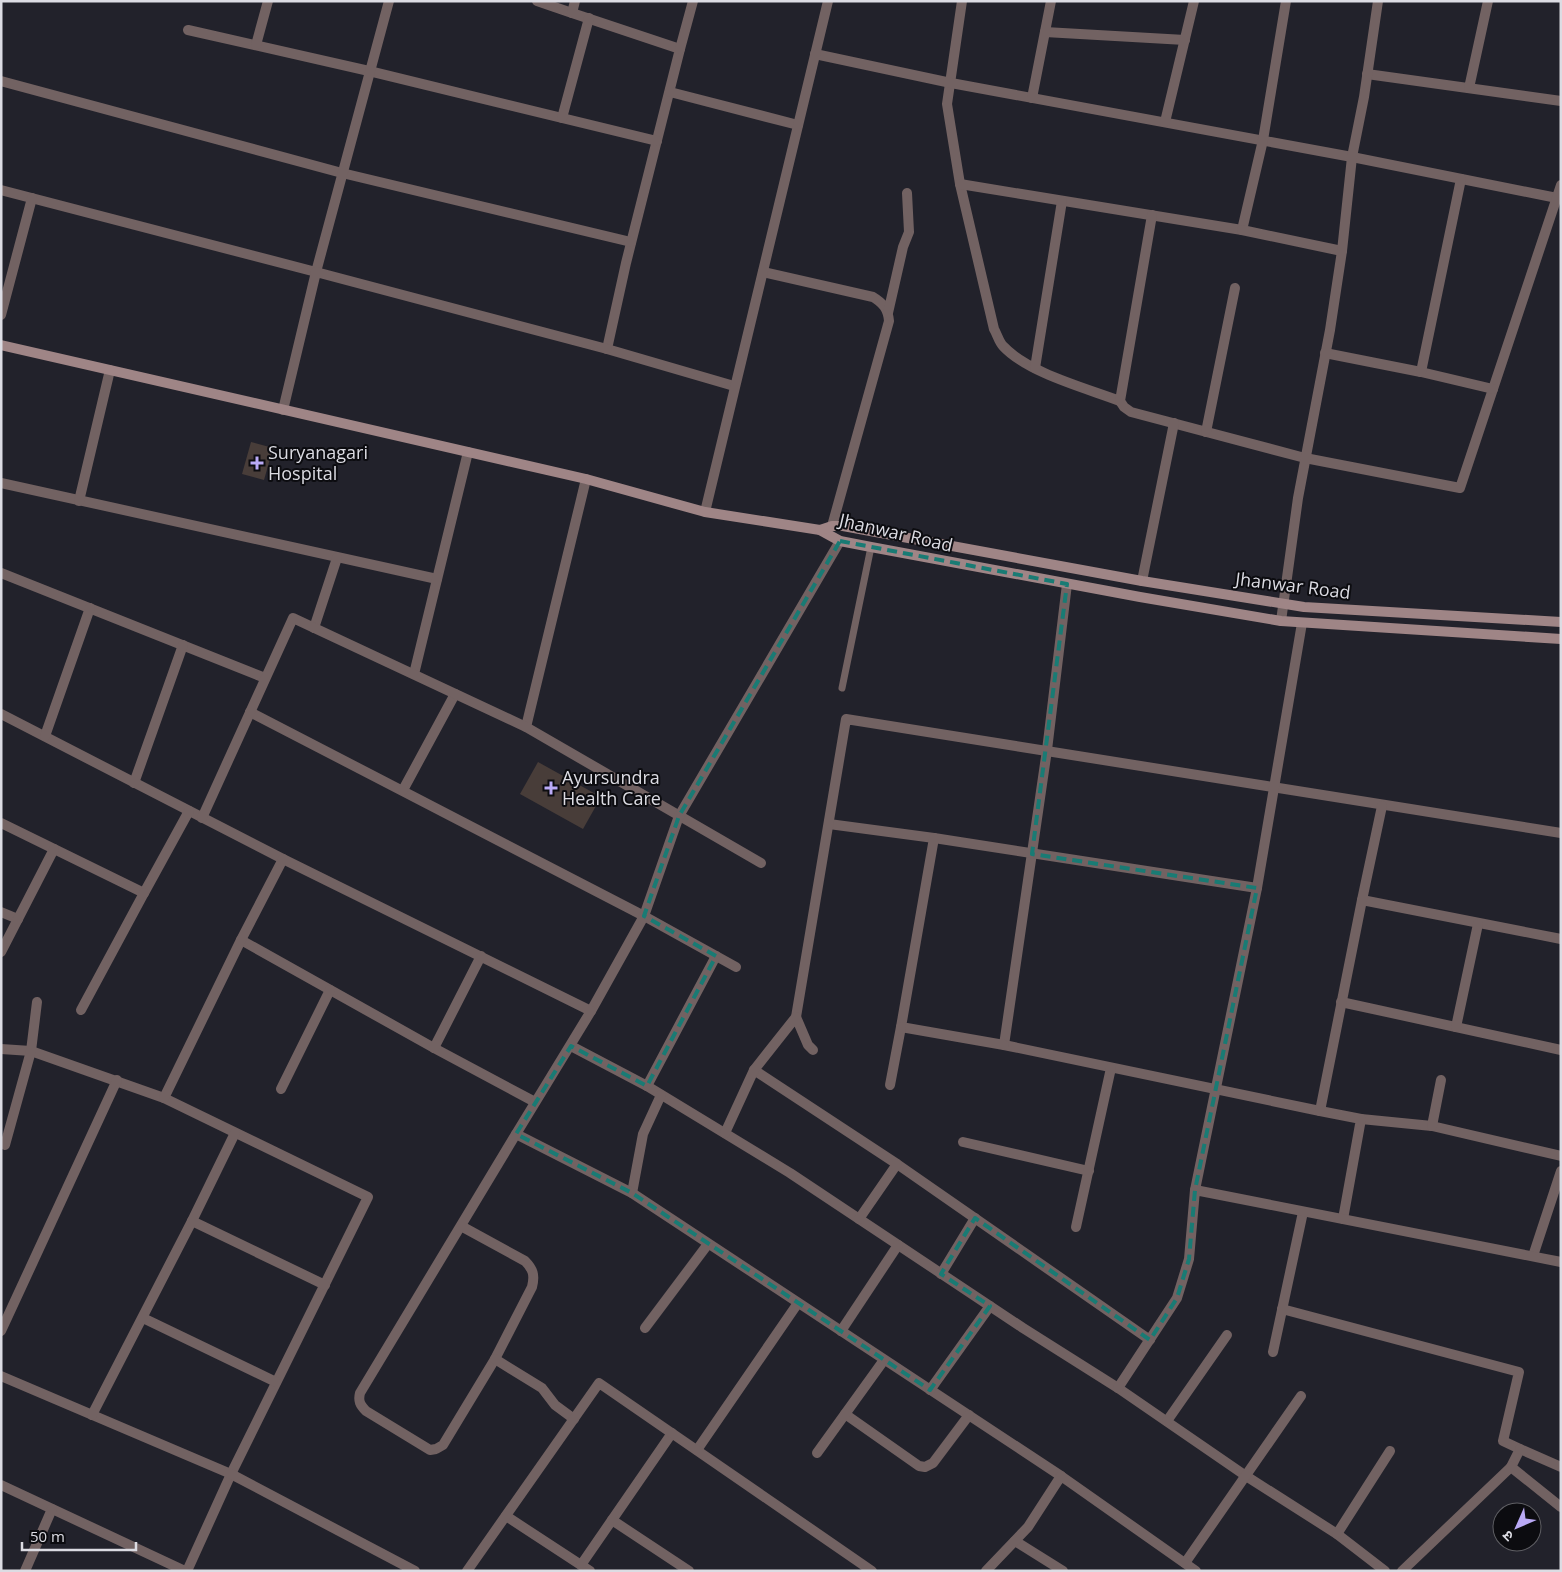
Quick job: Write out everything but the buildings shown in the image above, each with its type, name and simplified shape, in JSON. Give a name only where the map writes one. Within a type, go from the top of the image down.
[{"type":"street","points":[[256,45],[268,1]]},
{"type":"street","points":[[283,410],[316,272],[389,1]]},
{"type":"street","points":[[537,1],[680,49]]},
{"type":"street","points":[[572,13],[576,1]]},
{"type":"street","points":[[607,349],[631,242],[693,1]]},
{"type":"street","points":[[705,512],[828,1]]},
{"type":"street","points":[[962,1],[947,104],[960,184],[994,329],[1001,344],[1013,355],[1043,372],[1120,401],[1131,412],[1305,458],[1460,488],[1561,185]]},
{"type":"street","points":[[1032,98],[1051,1]]},
{"type":"street","points":[[1165,122],[1194,1]]},
{"type":"street","points":[[1242,230],[1262,140],[1286,1]]},
{"type":"street","points":[[1281,621],[1305,458],[1342,251],[1352,157],[1378,1]]},
{"type":"street","points":[[1469,88],[1488,1]]},
{"type":"street","points":[[562,118],[589,18]]},
{"type":"street","points":[[188,30],[369,71],[657,141]]},
{"type":"street","points":[[1045,32],[1185,40]]},
{"type":"street","points":[[815,54],[951,83],[1352,157],[1557,198]]},
{"type":"street","points":[[1367,74],[1561,101]]},
{"type":"street","points":[[1,80],[342,174],[631,242]]},
{"type":"street","points":[[670,92],[798,125]]},
{"type":"street","points":[[1422,372],[1461,179]]},
{"type":"street","points":[[960,184],[1242,230],[1342,251]]},
{"type":"street","points":[[1,190],[607,349],[734,386]]},
{"type":"street","points":[[888,313],[903,247],[909,232],[907,193]]},
{"type":"street","points":[[1,315],[32,198]]},
{"type":"street","points":[[1035,368],[1062,201]]},
{"type":"street","points":[[1120,401],[1152,216]]},
{"type":"street","points":[[763,272],[873,297],[885,306],[888,313],[889,321],[832,526]]},
{"type":"street","points":[[1206,432],[1235,288]]},
{"type":"street","points":[[1,346],[586,479],[705,512],[820,530]]},
{"type":"street","points":[[1325,353],[1422,372],[1493,389]]},
{"type":"street","points":[[79,500],[110,370]]},
{"type":"street","points":[[1142,581],[1174,423]]},
{"type":"street","points":[[414,674],[468,452]]},
{"type":"street","points":[[526,727],[586,479]]},
{"type":"street","points":[[1,483],[437,579]]},
{"type":"street","name":"Jhanwar Road","points":[[820,530],[832,526],[843,526],[1142,581],[1304,607],[1561,622]]},
{"type":"street","name":"Jhanwar Road","points":[[820,530],[840,541],[1067,584],[1281,621],[1561,639]]},
{"type":"street","points":[[461,1226],[525,1261],[532,1268],[534,1277],[532,1287],[495,1359],[442,1445],[430,1450],[361,1406],[358,1400],[360,1393],[535,1102],[592,1011],[644,916],[679,816],[840,541]]},
{"type":"street","points":[[314,628],[337,558]]},
{"type":"street","points":[[1,573],[265,678]]},
{"type":"street","points":[[1004,1045],[1047,750],[1067,584]]},
{"type":"street","points":[[45,736],[90,608]]},
{"type":"street","points":[[202,818],[293,618],[526,727],[761,863]]},
{"type":"street","points":[[1118,1388],[1177,1298],[1190,1259],[1195,1190],[1275,789],[1302,623]]},
{"type":"street","points":[[134,782],[183,645]]},
{"type":"street","points":[[403,790],[455,694]]},
{"type":"street","points":[[250,712],[644,916],[736,967]]},
{"type":"street","points":[[1,714],[283,859],[592,1011]]},
{"type":"street","points":[[725,1133],[754,1070],[796,1017],[846,719],[1047,750],[1275,789],[1561,833]]},
{"type":"street","points":[[1320,1112],[1382,806]]},
{"type":"street","points":[[82,1010],[190,811]]},
{"type":"street","points":[[1,823],[144,893]]},
{"type":"street","points":[[829,824],[934,838],[1256,888]]},
{"type":"street","points":[[890,1085],[934,838]]},
{"type":"street","points":[[1,952],[54,848]]},
{"type":"street","points":[[164,1098],[283,859]]},
{"type":"street","points":[[1362,900],[1561,939]]},
{"type":"street","points":[[1,912],[18,919]]},
{"type":"street","points":[[1456,1028],[1478,924]]},
{"type":"street","points":[[241,940],[535,1102]]},
{"type":"street","points":[[434,1048],[481,956]]},
{"type":"street","points":[[647,1086],[716,956]]},
{"type":"street","points":[[280,1090],[330,990]]},
{"type":"street","points":[[5,1145],[31,1051],[37,1002]]},
{"type":"street","points":[[1341,1002],[1561,1050]]},
{"type":"street","points":[[796,1017],[808,1045],[813,1050]]},
{"type":"street","points":[[901,1027],[1004,1045],[1320,1112],[1361,1119],[1432,1126],[1561,1156]]},
{"type":"street","points":[[571,1046],[647,1086],[790,1173],[990,1306],[1118,1388],[1246,1476],[1336,1534],[1385,1571]]},
{"type":"street","points":[[1,1049],[31,1051],[164,1098],[368,1196],[231,1474],[186,1571],[1,1485]]},
{"type":"street","points":[[1076,1227],[1111,1068]]},
{"type":"street","points":[[754,1070],[897,1164],[1150,1340]]},
{"type":"street","points":[[1,1331],[117,1080]]},
{"type":"street","points":[[1432,1126],[1441,1080]]},
{"type":"street","points":[[632,1193],[643,1134],[662,1095]]},
{"type":"street","points":[[1343,1219],[1361,1119]]},
{"type":"street","points":[[92,1415],[143,1318],[235,1133]]},
{"type":"street","points":[[516,1134],[632,1193],[1061,1476],[1192,1568],[1246,1476],[1301,1396]]},
{"type":"street","points":[[963,1142],[1089,1171]]},
{"type":"street","points":[[859,1219],[897,1164]]},
{"type":"street","points":[[1532,1256],[1561,1171]]},
{"type":"street","points":[[1195,1190],[1561,1262]]},
{"type":"street","points":[[1273,1352],[1303,1212]]},
{"type":"street","points":[[942,1274],[975,1218]]},
{"type":"street","points":[[192,1221],[325,1285]]},
{"type":"street","points":[[645,1328],[708,1244]]},
{"type":"street","points":[[841,1331],[898,1245]]},
{"type":"street","points":[[697,1450],[798,1303]]},
{"type":"street","points":[[930,1390],[990,1306]]},
{"type":"street","points":[[1282,1309],[1519,1372],[1503,1441],[1561,1467]]},
{"type":"street","points":[[143,1318],[276,1382]]},
{"type":"street","points":[[1166,1421],[1226,1335]]},
{"type":"street","points":[[495,1359],[542,1388],[554,1405],[574,1419]]},
{"type":"street","points":[[817,1453],[884,1360]]},
{"type":"street","points":[[1,1376],[231,1474],[415,1571]]},
{"type":"street","points":[[467,1571],[599,1383],[872,1571]]},
{"type":"street","points":[[845,1414],[919,1466],[925,1468],[932,1463],[968,1415]]},
{"type":"street","points":[[506,1516],[586,1568],[612,1520],[672,1433]]},
{"type":"street","points":[[1402,1571],[1511,1467],[1520,1449]]},
{"type":"street","points":[[1336,1534],[1390,1451]]},
{"type":"street","points":[[1511,1467],[1561,1508]]},
{"type":"street","points":[[986,1571],[1028,1527],[1061,1476]]},
{"type":"street","points":[[24,1571],[52,1509]]},
{"type":"street","points":[[612,1520],[687,1570]]},
{"type":"street","points":[[1015,1541],[1062,1571]]},
{"type":"lane","points":[[842,688],[871,547]]},
{"type":"highlighted area","points":[[840,541],[1067,584],[1032,854],[1257,888],[1195,1190],[1189,1259],[1177,1298],[1150,1340],[975,1218],[941,1274],[990,1306],[930,1390],[632,1193],[516,1134],[571,1046],[647,1086],[716,956],[644,916],[679,816]]},
{"type":"place","name":"Suryanagari Hospital","points":[[257,463]]},
{"type":"place","name":"Ayursundra Health Care","points":[[551,788]]}]
